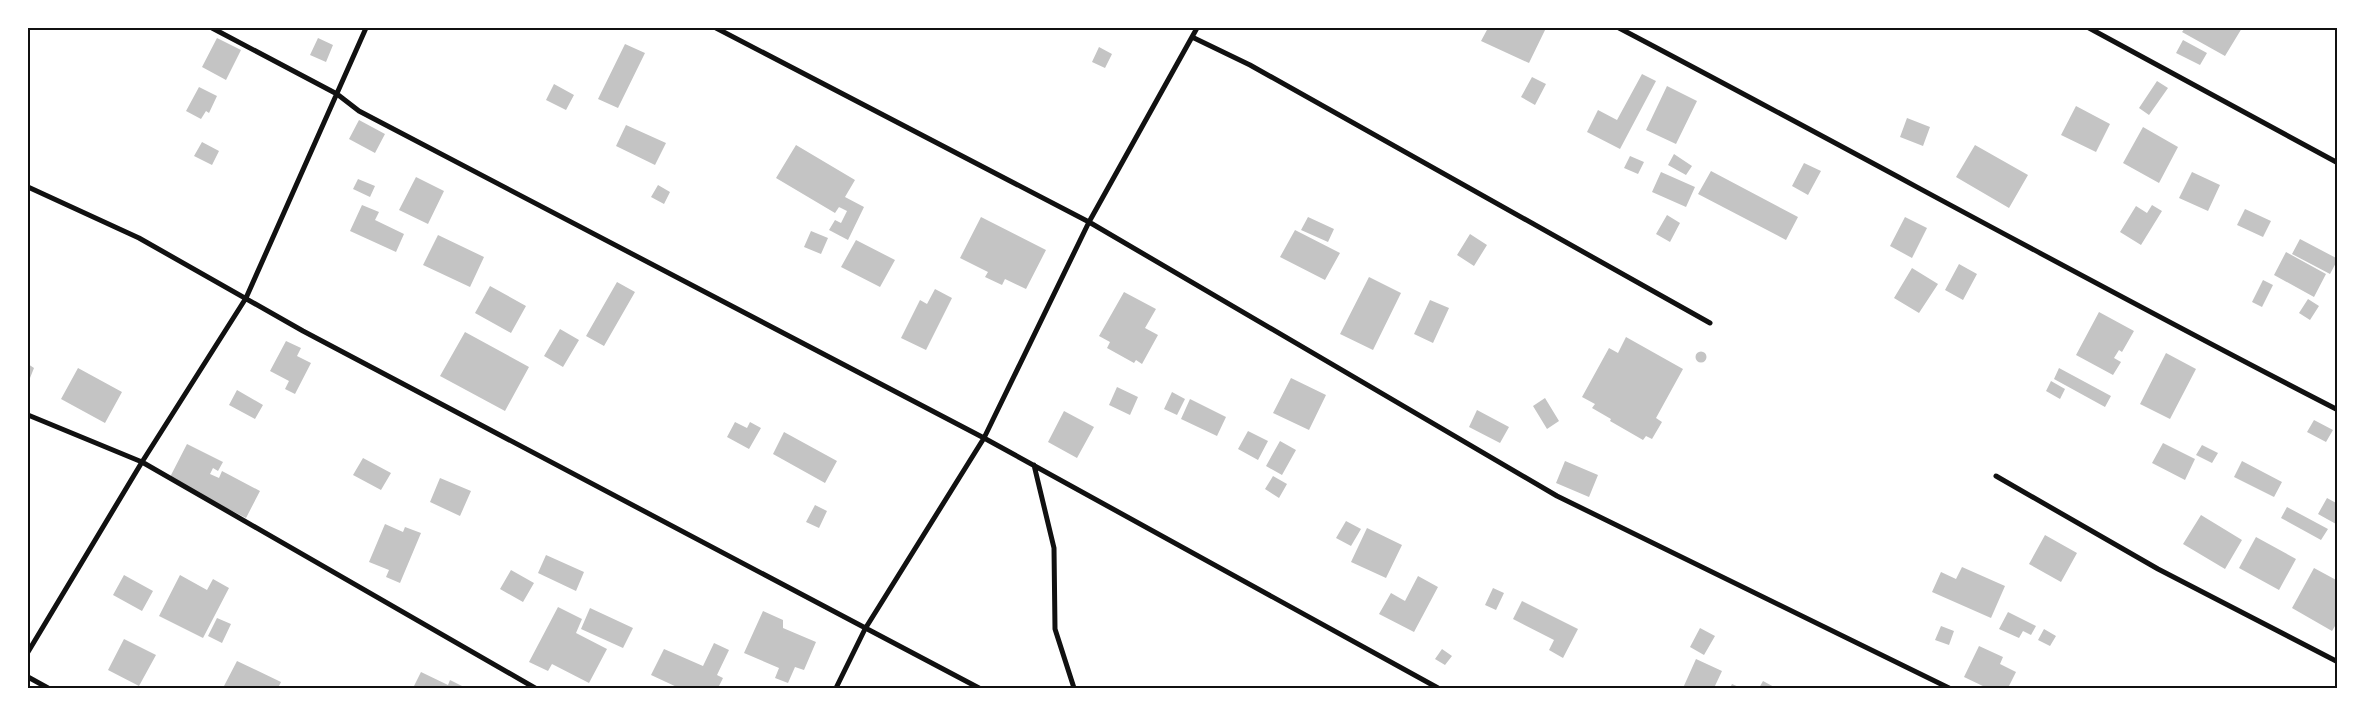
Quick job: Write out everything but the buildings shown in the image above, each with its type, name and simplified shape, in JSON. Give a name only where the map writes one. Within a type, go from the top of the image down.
[{"type":"street","points":[[212,28],[337,94],[359,111],[984,438],[1438,688]]},
{"type":"street","points":[[28,652],[142,462],[246,298],[366,28]]},
{"type":"street","points":[[716,28],[1089,222],[1557,496],[1949,688]]},
{"type":"street","points":[[836,688],[864,629],[984,438],[1089,222],[1197,28]]},
{"type":"street","points":[[1619,28],[1886,168],[2200,339],[2338,410]]},
{"type":"street","points":[[2089,28],[2338,163]]},
{"type":"street","points":[[1192,37],[1250,65],[1710,323]]},
{"type":"street","points":[[28,187],[139,238],[303,331],[864,629],[979,688]]},
{"type":"street","points":[[28,415],[142,462],[535,688]]},
{"type":"street","points":[[1034,465],[1054,548],[1055,629],[1074,688]]},
{"type":"street","points":[[1996,476],[2158,568],[2338,662]]},
{"type":"street","points":[[28,677],[48,688]]}]
